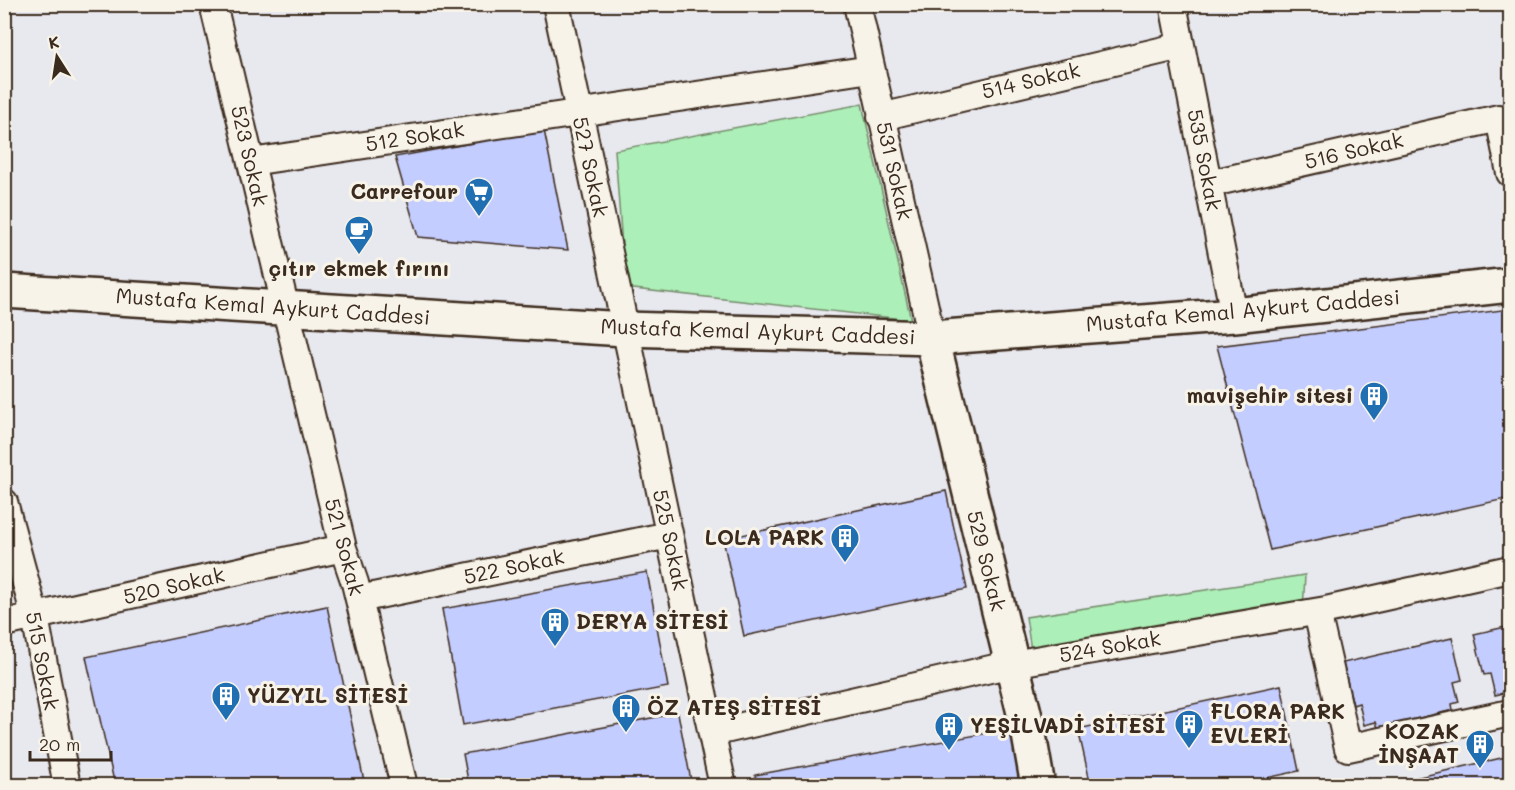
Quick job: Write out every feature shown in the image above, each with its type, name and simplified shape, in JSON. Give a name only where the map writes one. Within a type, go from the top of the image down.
[{"type":"street","name":"523 Sokak","points":[[213,4],[285,308]]},
{"type":"street","name":"527 Sokak","points":[[556,4],[625,329]]},
{"type":"street","name":"531 Sokak","points":[[857,4],[932,338]]},
{"type":"street","name":"535 Sokak","points":[[1173,4],[1234,315]]},
{"type":"street","name":"514 Sokak","points":[[881,117],[1181,46]]},
{"type":"street","name":"512 Sokak","points":[[251,162],[871,69]]},
{"type":"street","name":"516 Sokak","points":[[1208,184],[1499,118],[1510,173]]},
{"type":"street","name":"Mustafa Kemal Aykurt Caddesi","points":[[4,291],[625,329],[932,338],[1234,315],[1510,285]]},
{"type":"street","name":"521 Sokak","points":[[285,308],[343,549],[359,599],[404,786]]},
{"type":"street","name":"525 Sokak","points":[[625,329],[723,786]]},
{"type":"street","name":"529 Sokak","points":[[932,338],[1028,729],[1038,786]]},
{"type":"street","name":"515 Sokak","points":[[4,502],[34,617],[67,786]]},
{"type":"street","name":"522 Sokak","points":[[359,599],[669,535]]},
{"type":"street","name":"520 Sokak","points":[[4,623],[343,549]]},
{"type":"street","name":"524 Sokak","points":[[712,733],[1012,664],[1317,612],[1510,569]]},
{"type":"street","points":[[1317,612],[1348,748],[1510,713]]},
{"type":"green space","points":[[862,104],[911,320],[625,288],[615,150]]},
{"type":"green space","points":[[1305,575],[1303,611],[1032,657],[1026,617]]},
{"type":"building","points":[[544,130],[568,250],[418,237],[395,157]]},
{"type":"building","name":"mavişehir sitesi","points":[[1510,309],[1510,498],[1270,550],[1217,346]]},
{"type":"building","name":"LOLA PARK","points":[[946,491],[967,589],[744,636],[723,539]]},
{"type":"building","name":"DERYA SİTESİ","points":[[647,572],[668,687],[463,725],[442,609]]},
{"type":"building","name":"YÜZYIL SİTESİ","points":[[327,606],[365,786],[115,786],[86,657]]},
{"type":"building","points":[[1510,626],[1509,698],[1508,692],[1495,695],[1490,674],[1484,675],[1474,634]]},
{"type":"building","points":[[1452,638],[1462,680],[1454,682],[1459,702],[1452,704],[1453,710],[1378,728],[1376,722],[1364,725],[1359,703],[1353,705],[1343,663]]},
{"type":"building","name":"FLORA PARK EVLERİ","points":[[1281,685],[1299,771],[1230,786],[1091,786],[1078,729]]},
{"type":"building","name":"ÖZ ATEŞ SİTESİ","points":[[678,713],[692,786],[469,786],[463,754]]},
{"type":"building","name":"YEŞİLVADİ SİTESİ","points":[[1010,729],[1021,786],[757,786],[755,775]]},
{"type":"building","name":"KOZAK İNŞAAT","points":[[1510,756],[1510,786],[1390,786],[1389,784]]},
{"type":"place","name":"Carrefour","points":[[479,218]]},
{"type":"place","name":"çıtır ekmek fırını","points":[[359,256]]},
{"type":"place","name":"mavişehir sitesi","points":[[1374,422]]},
{"type":"place","name":"LOLA PARK","points":[[845,564]]},
{"type":"place","name":"DERYA SİTESİ","points":[[555,648]]},
{"type":"place","name":"YÜZYIL SİTESİ","points":[[226,722]]},
{"type":"place","name":"ÖZ ATEŞ SİTESİ","points":[[626,734]]},
{"type":"place","name":"FLORA PARK EVLERİ","points":[[1189,750]]},
{"type":"place","name":"YEŞİLVADİ SİTESİ","points":[[949,752]]},
{"type":"place","name":"KOZAK İNŞAAT","points":[[1480,770]]}]
